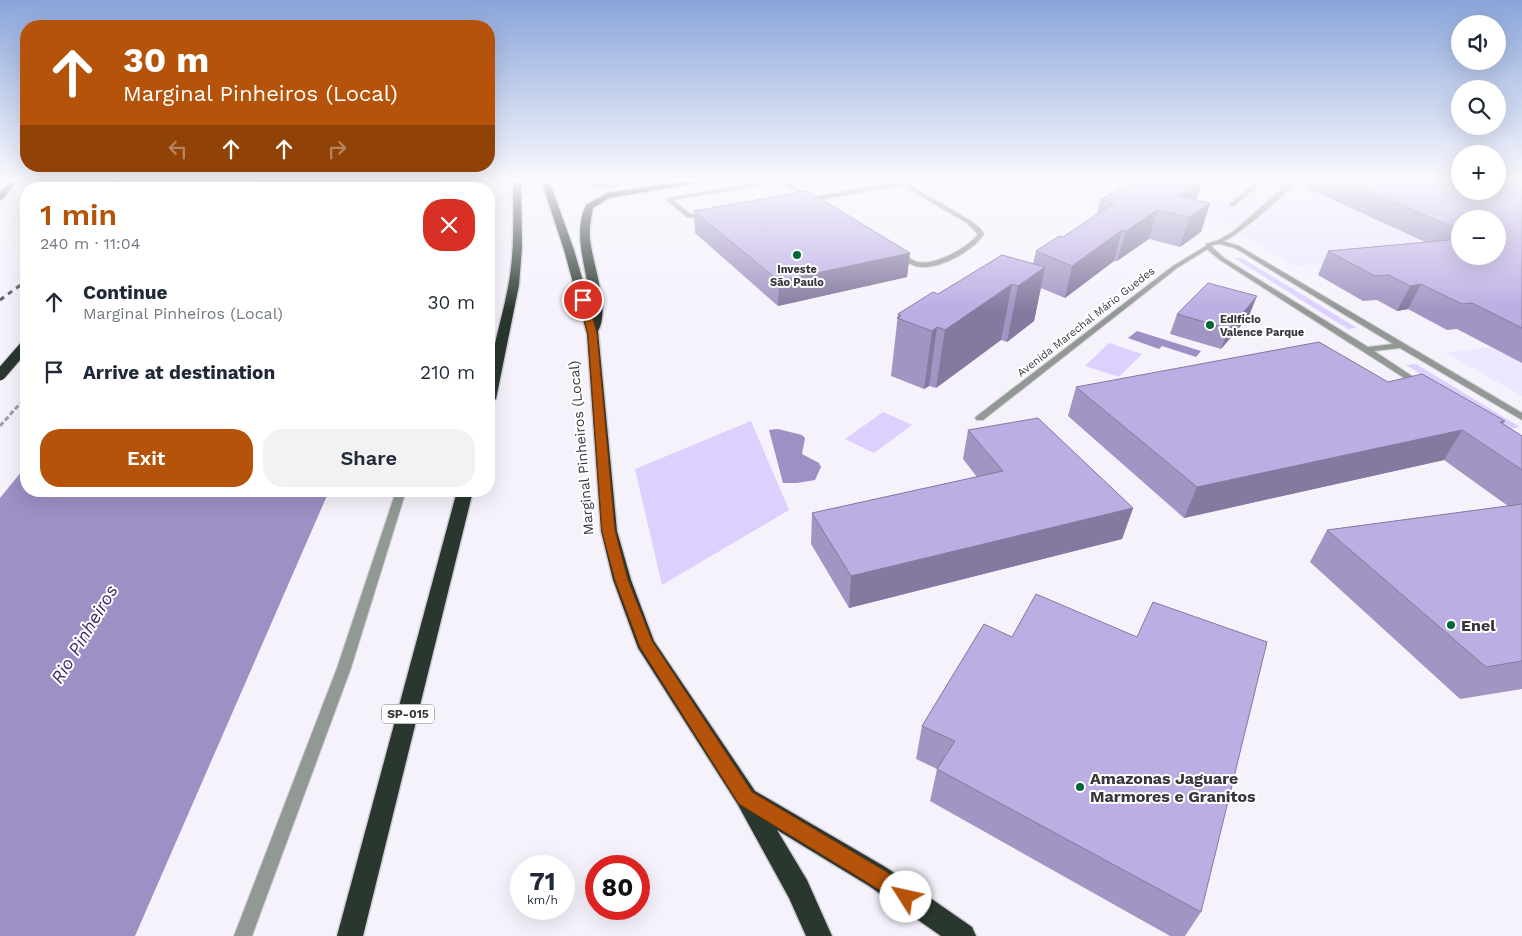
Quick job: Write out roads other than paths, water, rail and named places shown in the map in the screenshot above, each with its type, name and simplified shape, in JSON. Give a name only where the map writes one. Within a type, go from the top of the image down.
[{"type":"highway","points":[[495,372],[514,285],[517,224]]},
{"type":"highway","name":"Marginal Pinheiros (Local)","points":[[560,224],[593,334],[608,531],[622,580],[645,643],[746,798],[798,889],[819,936]]},
{"type":"highway","points":[[584,224],[584,234],[597,307],[593,334]]},
{"type":"highway","points":[[0,375],[20,352]]},
{"type":"highway","name":"SP-015","points":[[350,936],[463,497]]},
{"type":"highway","points":[[746,798],[878,877],[963,936]]},
{"type":"street","points":[[894,251],[910,262],[930,265],[974,245],[981,234],[978,229],[969,224]]},
{"type":"street","name":"Avenida Marechal Mário Guedes","points":[[980,418],[1175,267],[1208,247],[1211,243],[1220,242],[1245,224]]},
{"type":"street","points":[[1220,242],[1232,245],[1246,252],[1522,417]]},
{"type":"street","points":[[1208,247],[1222,259],[1431,391]]},
{"type":"street","points":[[1366,350],[1402,345]]},
{"type":"street","points":[[243,936],[344,668],[399,497]]},
{"type":"water","points":[[1137,331],[1201,351],[1196,357],[1162,346],[1159,349],[1128,338]]},
{"type":"water","points":[[778,429],[802,435],[805,438],[802,454],[819,463],[821,467],[815,480],[783,483],[769,430]]},
{"type":"water","name":"Rio Pinheiros","points":[[20,473],[20,497],[326,497],[135,936],[0,936],[0,498]]},
{"type":"railway","points":[[0,300],[20,285]]},
{"type":"place","name":"Investe São Paulo","points":[[797,255]]},
{"type":"place","name":"Edifício Valence Parque","points":[[1210,325]]},
{"type":"place","name":"Enel","points":[[1451,625]]},
{"type":"place","name":"Amazonas Jaguare Marmores e Granitos","points":[[1080,787]]}]
